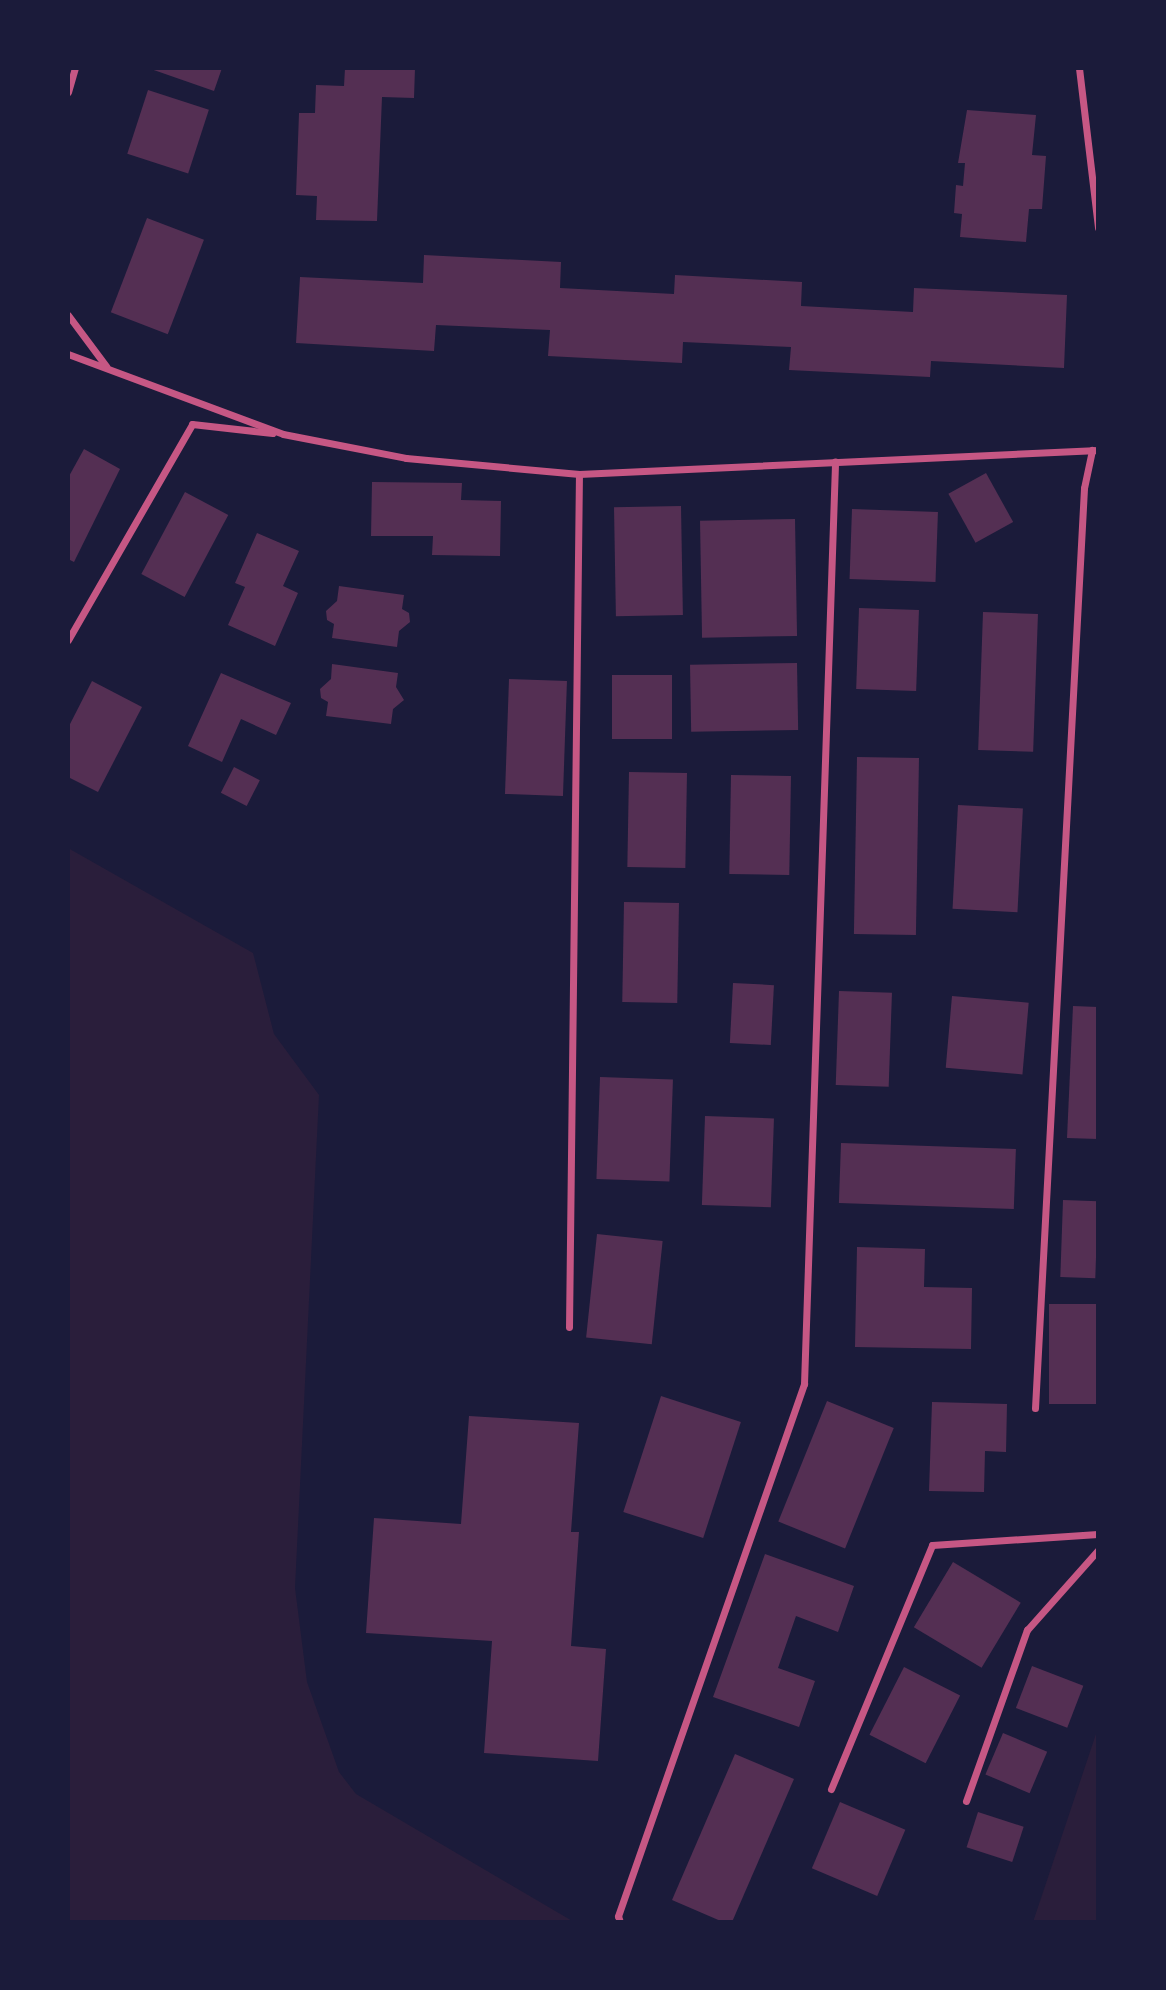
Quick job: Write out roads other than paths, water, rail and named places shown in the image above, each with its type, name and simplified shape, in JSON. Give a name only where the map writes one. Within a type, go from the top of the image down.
[{"type":"street","points":[[68,92],[75,68]]},
{"type":"street","points":[[1079,68],[1098,228]]},
{"type":"street","points":[[68,315],[106,367]]},
{"type":"street","points":[[68,355],[283,434]]},
{"type":"street","points":[[68,640],[192,424],[283,434],[406,458],[579,474],[1096,449],[1084,488],[1035,1408]]},
{"type":"street","points":[[620,1922],[622,1903],[804,1384],[835,462]]},
{"type":"street","points":[[569,1327],[579,474]]},
{"type":"street","points":[[831,1789],[932,1545],[1098,1534]]},
{"type":"street","points":[[966,1801],[1027,1630],[1098,1550]]}]
